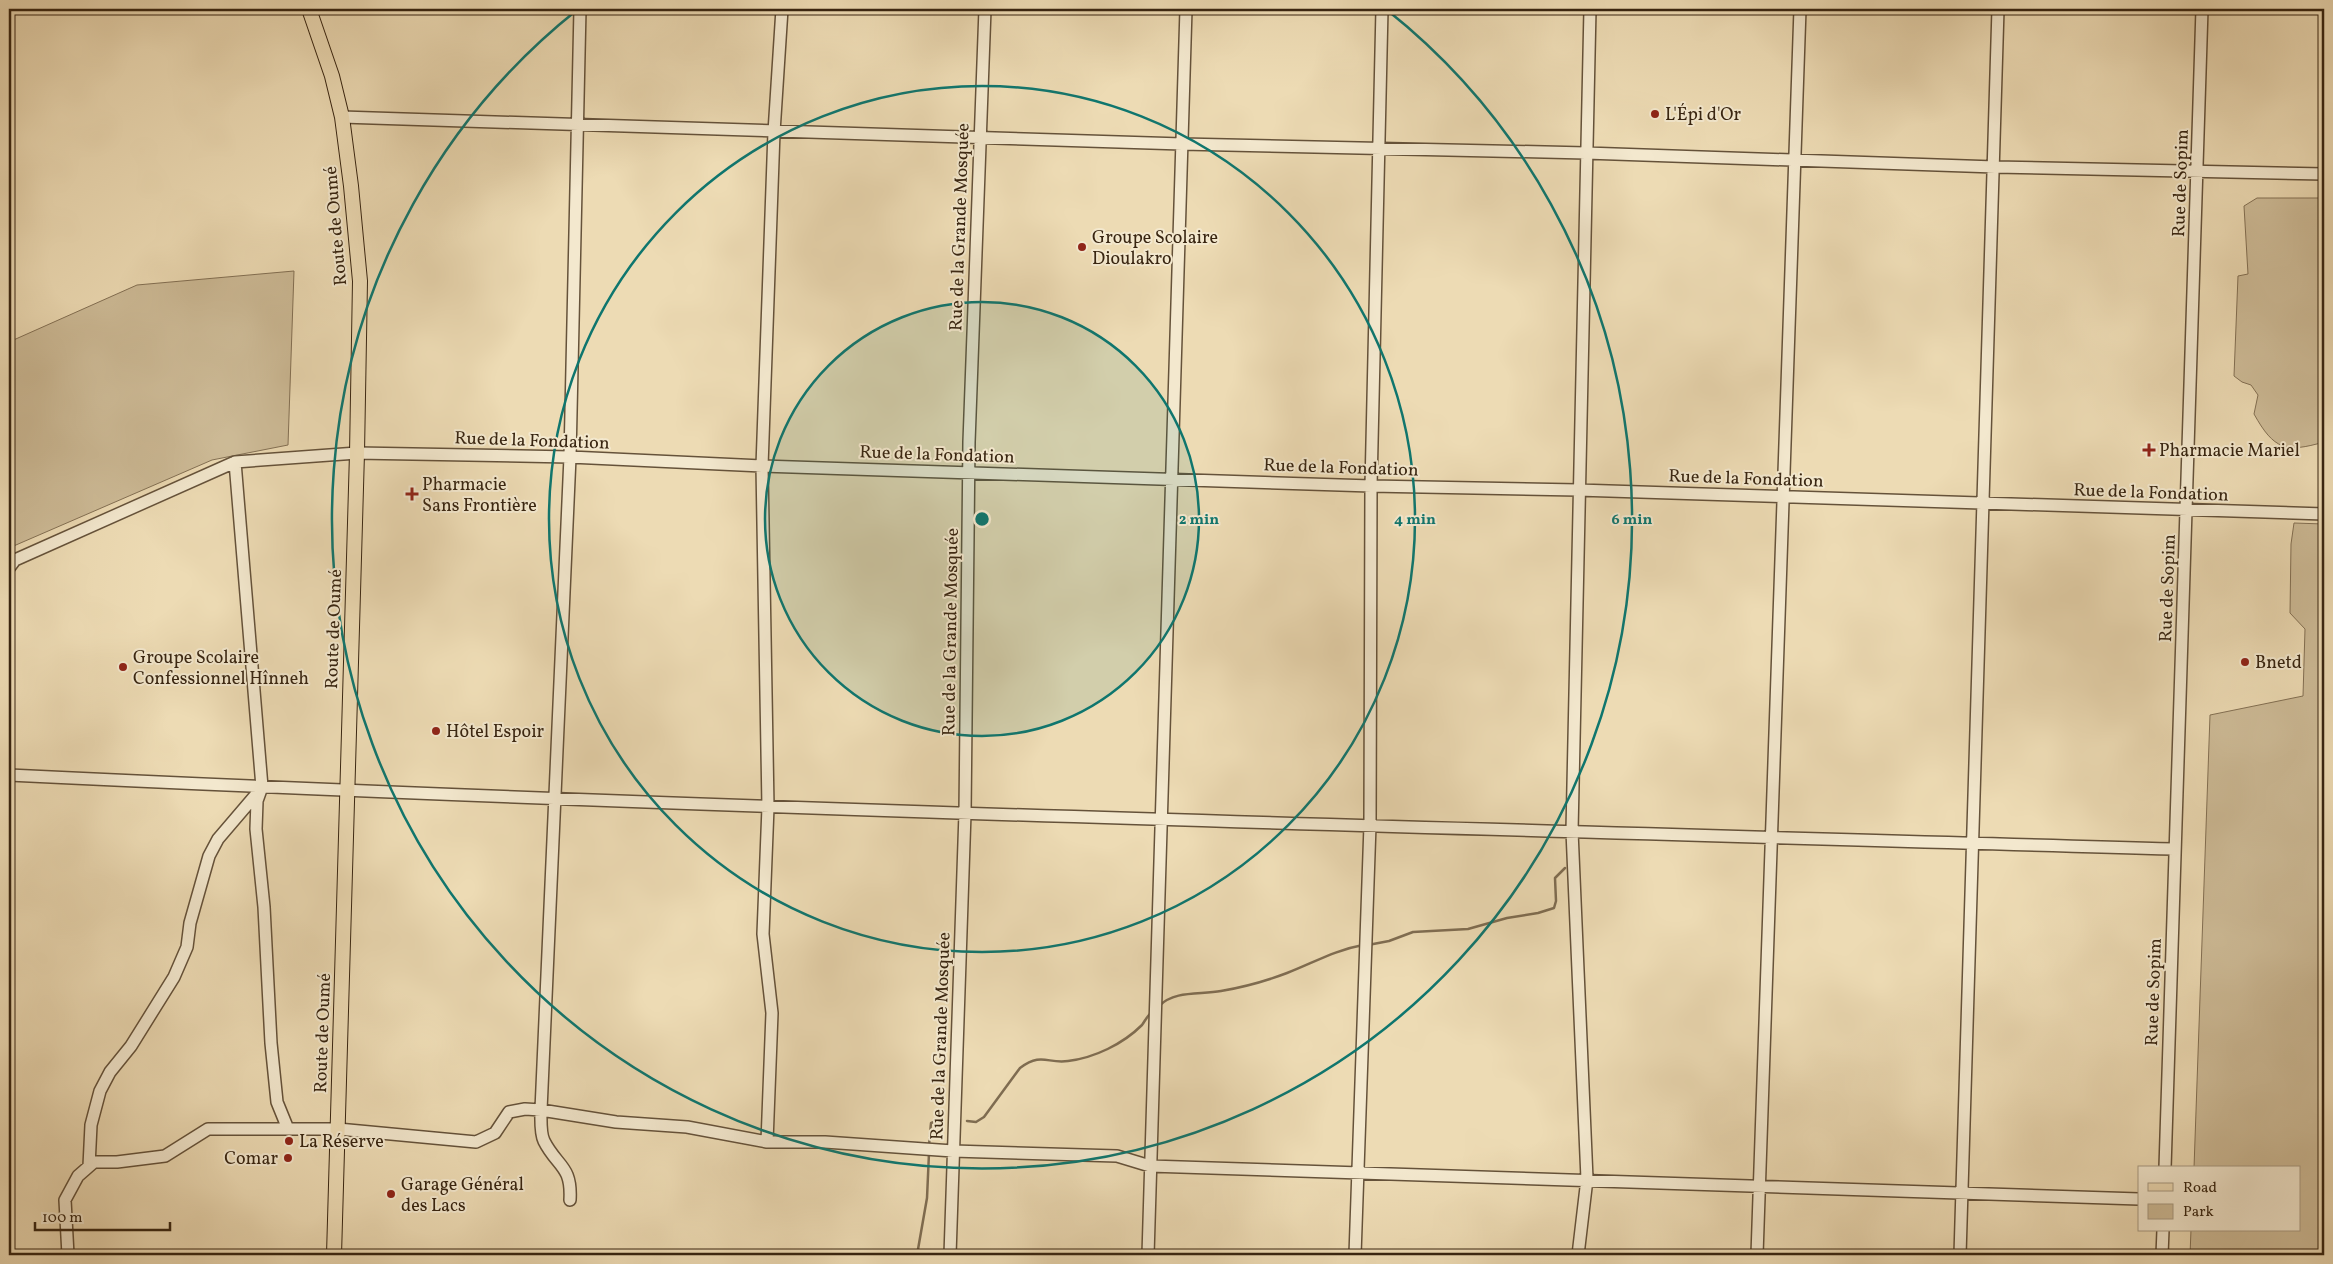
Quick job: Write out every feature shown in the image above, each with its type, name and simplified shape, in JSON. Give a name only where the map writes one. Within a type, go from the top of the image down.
[{"type":"main road","name":"Route de Oumé","points":[[309,9],[332,76],[342,117],[360,281],[358,453],[334,1255]]},
{"type":"street","points":[[570,1200],[571,1185],[566,1168],[543,1140],[541,1110],[570,457],[579,125],[580,9]]},
{"type":"street","points":[[767,1142],[772,1013],[763,934],[768,807],[762,466],[774,132],[782,9]]},
{"type":"street","name":"Rue de la Grande Mosquée","points":[[950,1255],[965,813],[969,473],[984,9]]},
{"type":"street","points":[[1148,1255],[1186,9]]},
{"type":"street","points":[[1355,1255],[1370,825],[1372,486],[1382,9]]},
{"type":"street","points":[[1578,1255],[1587,1179],[1572,831],[1590,9]]},
{"type":"street","points":[[1757,1255],[1800,9]]},
{"type":"street","points":[[1960,1255],[1995,167],[1998,9]]},
{"type":"street","name":"Rue de Sopim","points":[[2165,1166],[2202,9]]},
{"type":"street","points":[[342,117],[1182,144],[1586,153],[1995,167],[2324,174]]},
{"type":"street","name":"Rue de la Fondation","points":[[9,568],[15,560],[236,462],[358,453],[570,457],[969,473],[2324,514]]},
{"type":"street","points":[[236,462],[262,787],[258,801],[256,828],[264,907],[271,1043],[277,1102],[288,1129]]},
{"type":"street","points":[[9,775],[555,800],[2174,849]]},
{"type":"street","points":[[89,1166],[91,1125],[100,1091],[110,1072],[132,1046],[174,977],[187,947],[190,922],[209,856],[218,839],[262,787]]},
{"type":"street","points":[[68,1255],[65,1200],[78,1176],[94,1162],[117,1162],[165,1156],[208,1129],[338,1129],[476,1142],[495,1133],[509,1112],[525,1109],[616,1122],[687,1127],[767,1142],[825,1142],[953,1151],[1117,1156],[1150,1166],[2138,1198]]},
{"type":"street","points":[[2162,1255],[2163,1232]]},
{"type":"green space","points":[[2257,198],[2324,198],[2324,442],[2290,447],[2282,446],[2275,442],[2261,426],[2254,414],[2258,395],[2251,385],[2242,382],[2234,376],[2238,276],[2248,274],[2244,206]]},
{"type":"green space","points":[[294,271],[288,445],[212,460],[9,548],[9,342],[137,285]]},
{"type":"green space","points":[[2294,523],[2324,524],[2324,1255],[2190,1255],[2191,1232],[2300,1232],[2300,1166],[2194,1166],[2210,715],[2303,696],[2305,629],[2290,613],[2291,544]]},
{"type":"waterway","points":[[1368,945],[1389,941],[1413,932],[1468,929],[1554,908],[1556,901],[1555,878],[1565,868]]},
{"type":"waterway","points":[[1159,1006],[1172,997],[1180,995],[1221,991],[1263,981],[1334,953],[1363,945]]},
{"type":"waterway","points":[[967,1121],[976,1122],[984,1117],[1020,1068],[1028,1063],[1039,1060],[1068,1061],[1088,1057],[1108,1049],[1134,1032],[1151,1013]]},
{"type":"waterway","points":[[929,1145],[931,1123],[937,1121]]},
{"type":"waterway","points":[[917,1255],[927,1198],[929,1153]]},
{"type":"place","name":"L'Épi d'Or","points":[[1655,114]]},
{"type":"place","name":"Groupe Scolaire Dioulakro","points":[[1082,247]]},
{"type":"place","name":"Pharmacie Mariel","points":[[2149,450]]},
{"type":"place","name":"Pharmacie Sans Frontière","points":[[412,494]]},
{"type":"place","name":"Bnetd","points":[[2245,662]]},
{"type":"place","name":"Groupe Scolaire Confessionnel Hînneh","points":[[123,667]]},
{"type":"place","name":"Hôtel Espoir","points":[[436,731]]},
{"type":"place","name":"La Réserve","points":[[289,1141]]},
{"type":"place","name":"Comar","points":[[288,1158]]},
{"type":"place","name":"Garage Général des Lacs","points":[[391,1194]]}]
